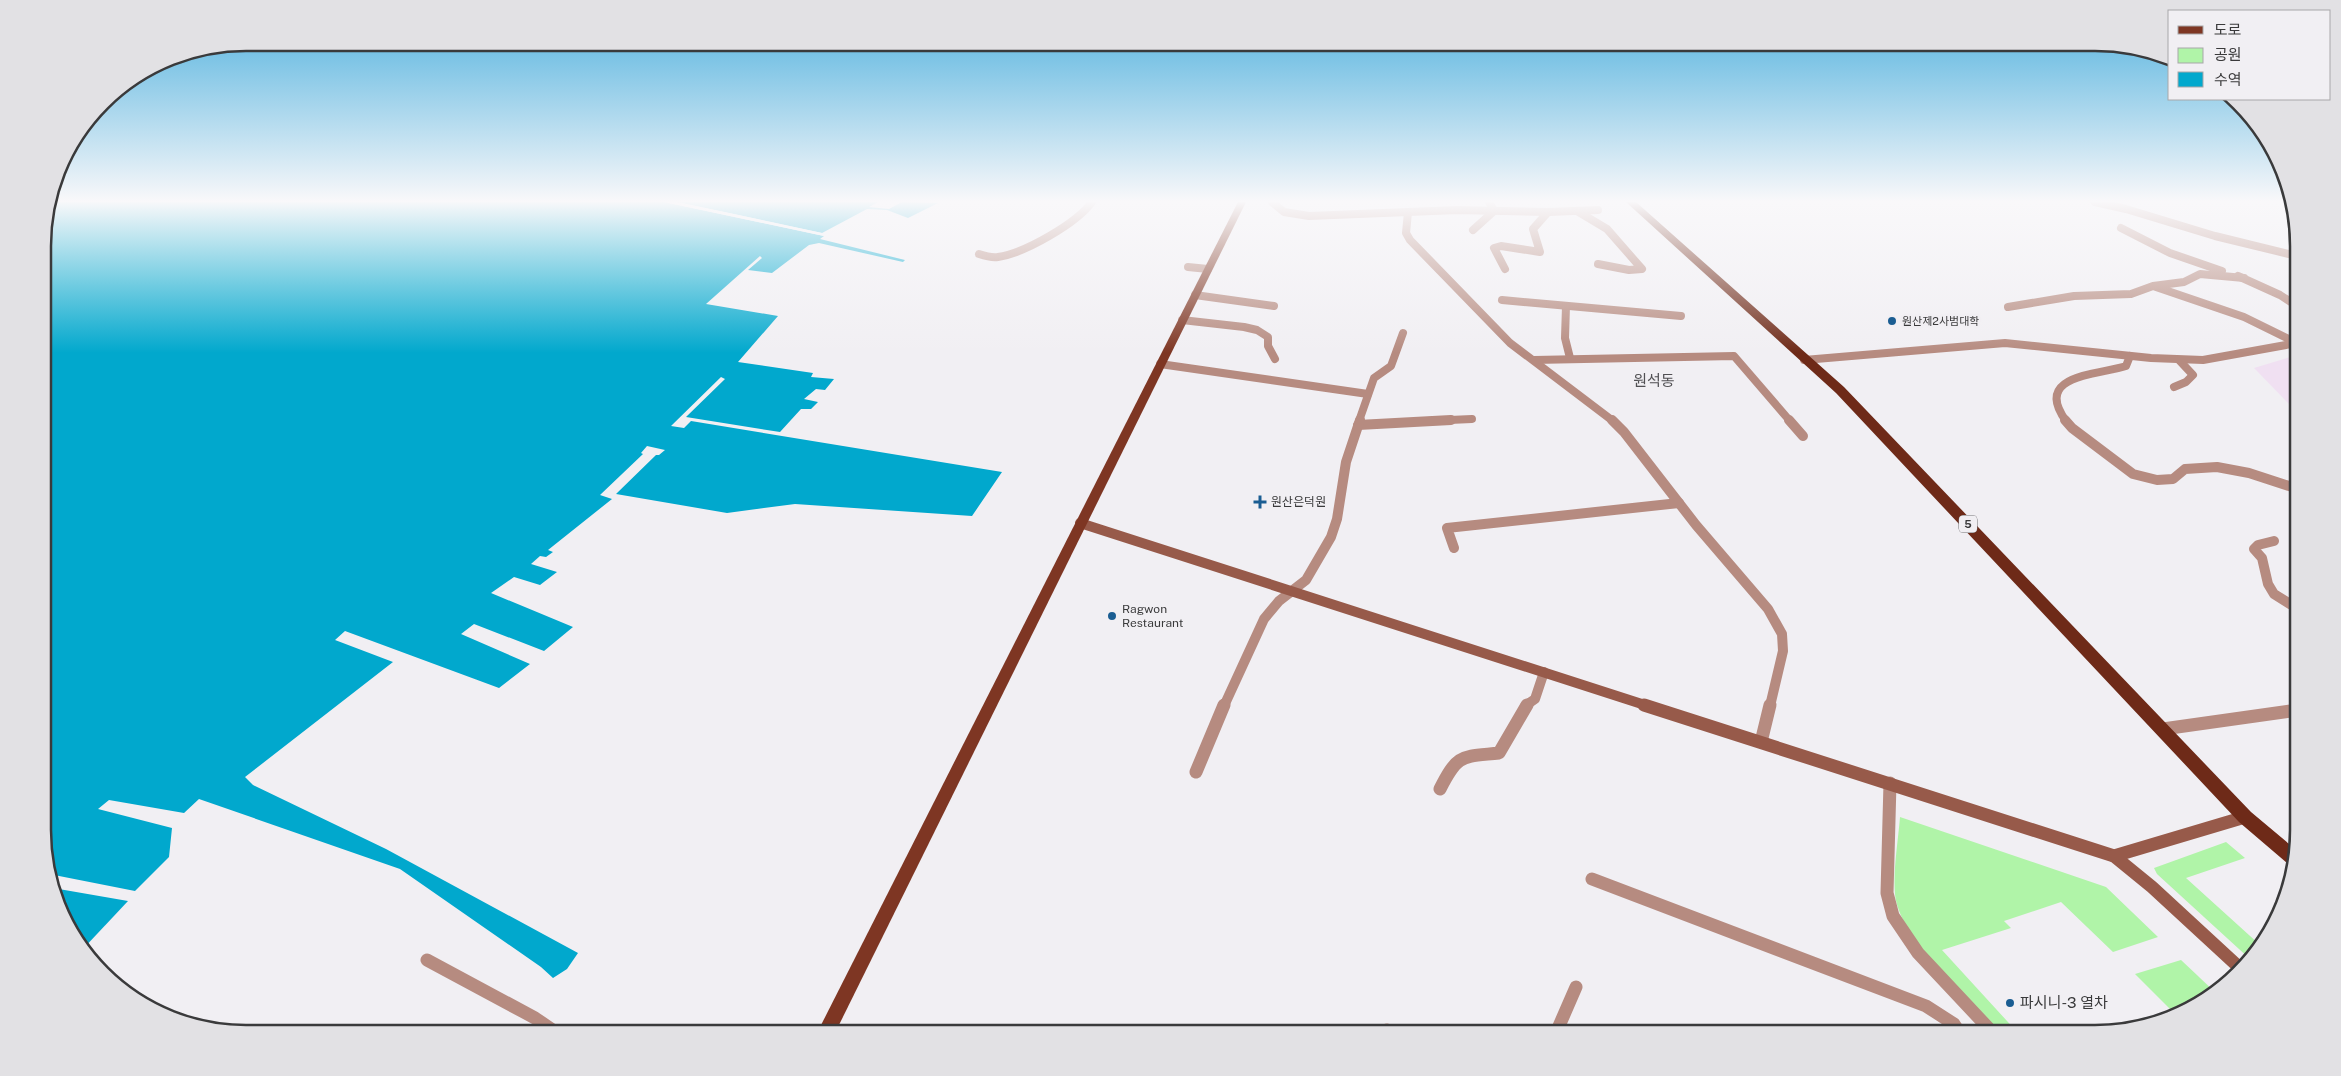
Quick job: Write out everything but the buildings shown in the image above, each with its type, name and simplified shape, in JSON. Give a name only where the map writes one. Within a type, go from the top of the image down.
[{"type":"highway","name":"5","points":[[1685,252],[1804,360],[1840,390],[2246,817],[2288,854]]},
{"type":"main road","points":[[830,1025],[1217,252]]},
{"type":"main road","points":[[1080,523],[2114,856],[2152,887],[2236,964]]},
{"type":"main road","points":[[2114,856],[2246,817]]},
{"type":"street","points":[[979,254],[993,258],[1013,252]]},
{"type":"street","points":[[1422,252],[1469,299],[1494,328],[1604,413],[1624,432],[1679,504],[1768,609],[1782,634],[1783,651],[1761,742]]},
{"type":"street","points":[[1496,252],[1505,269]]},
{"type":"street","points":[[1598,264],[1629,270],[1642,269],[1627,252]]},
{"type":"street","points":[[2171,252],[2185,259],[2244,278],[2290,301]]},
{"type":"street","points":[[1188,267],[1208,269]]},
{"type":"street","points":[[2008,307],[2074,296],[2131,294],[2153,286],[2195,279],[2200,274],[2244,278]]},
{"type":"street","points":[[2153,286],[2244,317],[2290,340]]},
{"type":"street","points":[[1195,295],[1274,306]]},
{"type":"street","points":[[1502,300],[1681,316]]},
{"type":"street","points":[[1566,306],[1565,338],[1570,358]]},
{"type":"street","points":[[1182,320],[1257,330],[1268,337],[1268,346],[1275,359]]},
{"type":"street","points":[[1196,772],[1219,716],[1264,619],[1279,601],[1306,580],[1331,536],[1337,519],[1346,462],[1368,394],[1374,378],[1391,366],[1403,333]]},
{"type":"street","points":[[1804,360],[2005,343],[2179,360],[2224,358],[2290,344]]},
{"type":"street","points":[[2130,356],[2126,366],[2090,372],[2066,382],[2056,395],[2064,419],[2072,428],[2133,474],[2144,478],[2157,480],[2173,479],[2185,470],[2217,467],[2249,473],[2290,486]]},
{"type":"street","points":[[1534,360],[1570,358],[1736,359],[1803,436]]},
{"type":"street","points":[[2174,387],[2186,382],[2192,375],[2179,360]]},
{"type":"street","points":[[1160,364],[1368,394]]},
{"type":"street","points":[[1358,424],[1472,418]]},
{"type":"street","points":[[1454,548],[1447,528],[1679,504]]},
{"type":"street","points":[[2274,541],[2258,545],[2254,549],[2262,558],[2268,584],[2274,594],[2290,604]]},
{"type":"street","points":[[1440,789],[1449,771],[1463,757],[1499,753],[1524,707],[1535,698],[1544,672]]},
{"type":"street","points":[[2162,729],[2290,711]]},
{"type":"street","points":[[1890,783],[1887,893],[1893,916],[1918,953],[1986,1025]]},
{"type":"street","points":[[1592,879],[1926,1006],[1955,1025]]},
{"type":"street","points":[[427,960],[545,1025]]},
{"type":"street","points":[[1559,1025],[1576,987]]},
{"type":"shaded area","points":[[2290,357],[2290,405],[2254,368]]},
{"type":"green space","points":[[1900,817],[2106,887],[2158,937],[2113,952],[2061,902],[2004,921],[2011,928],[1942,950],[2011,1025],[1993,1025],[1938,968],[1909,930],[1899,912],[1895,894],[1895,866]]},
{"type":"green space","points":[[2226,842],[2245,858],[2186,878],[2255,941],[2250,949],[2245,954],[2157,874],[2154,868]]},
{"type":"green space","points":[[2181,960],[2210,987],[2171,1010],[2135,974]]},
{"type":"water","points":[[51,252],[799,252],[772,273],[748,270],[762,258],[760,256],[706,304],[778,316],[738,362],[813,373],[811,377],[834,379],[825,390],[816,389],[804,399],[818,402],[811,409],[801,409],[780,432],[686,417],[725,379],[721,377],[671,426],[684,428],[691,421],[1002,472],[972,516],[795,504],[727,513],[616,494],[656,455],[665,450],[647,446],[641,453],[643,454],[600,495],[612,499],[548,550],[553,552],[546,557],[540,556],[531,564],[557,572],[540,585],[514,577],[491,593],[573,627],[544,651],[474,624],[461,634],[530,664],[499,688],[345,631],[335,640],[393,662],[245,777],[253,785],[386,849],[578,953],[567,969],[553,978],[541,967],[400,869],[199,799],[184,813],[109,800],[98,809],[172,828],[169,857],[135,891],[57,876],[53,855],[51,830]]},
{"type":"water","points":[[860,252],[873,252],[905,260],[903,262]]},
{"type":"water","points":[[61,889],[128,901],[88,944],[71,916]]},
{"type":"place","name":"원산제2사범대학","points":[[1892,321]]},
{"type":"place","name":"원산은덕원","points":[[1260,502]]},
{"type":"place","name":"Ragwon Restaurant","points":[[1112,616]]},
{"type":"place","name":"파시니-3 열차","points":[[2010,1003]]},
{"type":"district","name":"원석동","points":[[1654,381]]}]
